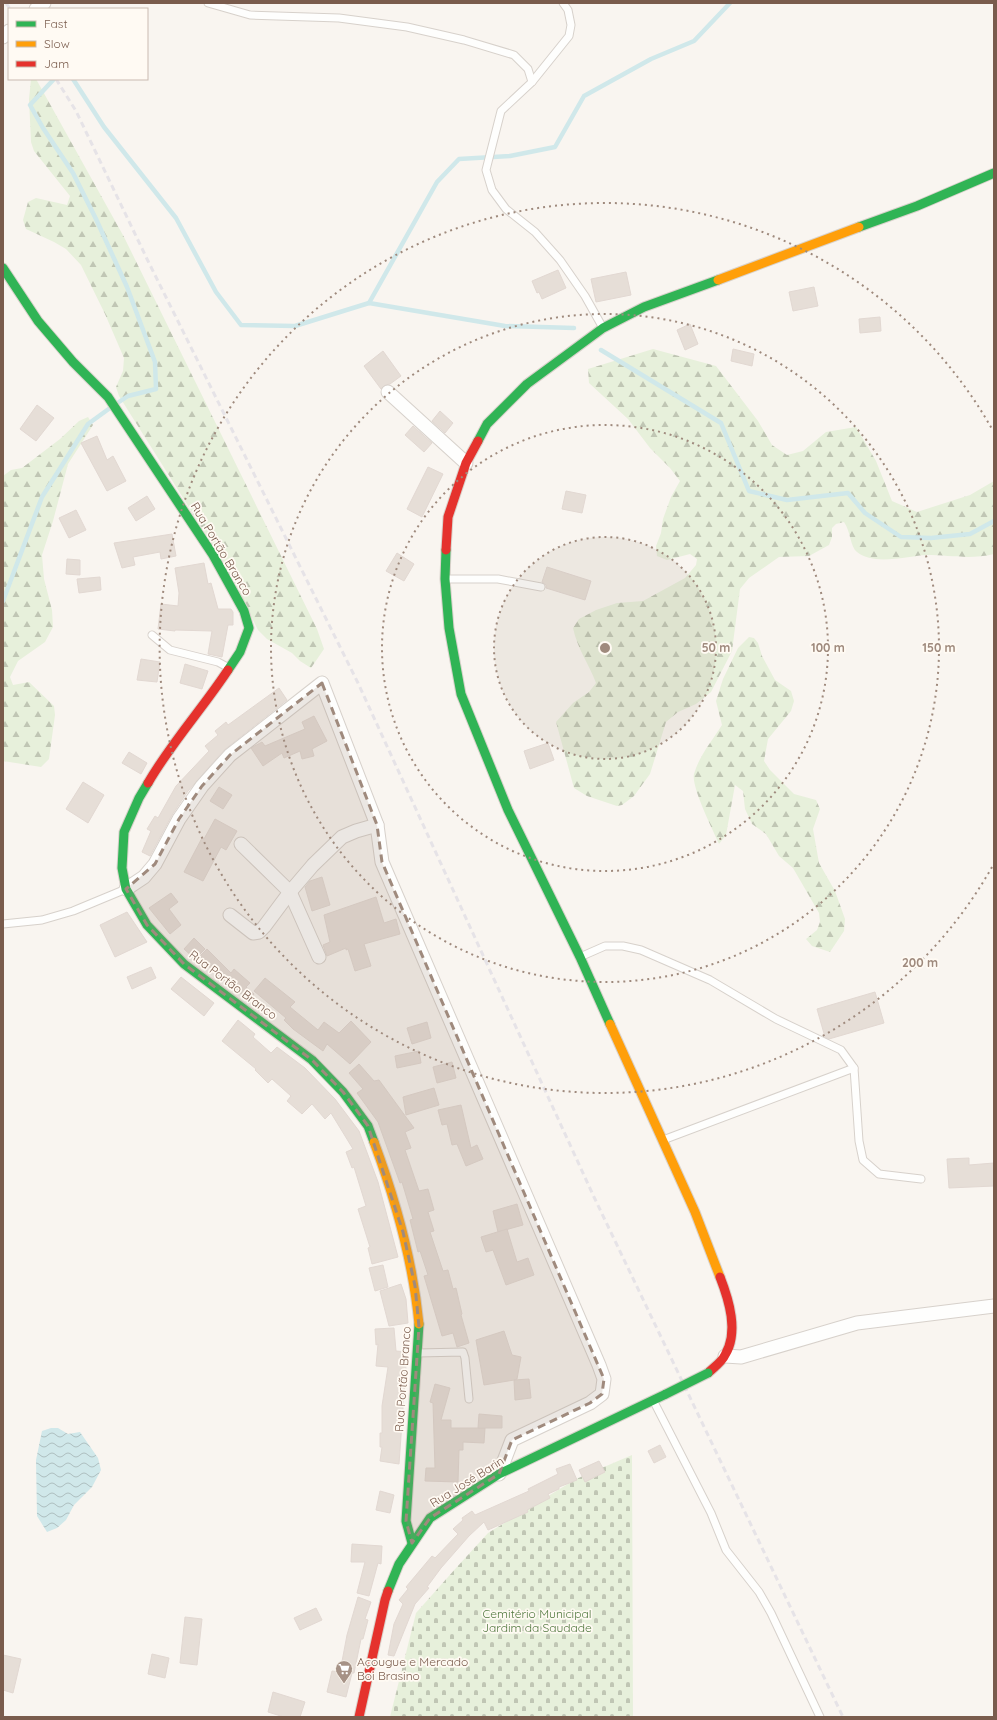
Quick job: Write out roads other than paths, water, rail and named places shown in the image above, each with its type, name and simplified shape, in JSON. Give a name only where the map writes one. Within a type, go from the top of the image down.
[{"type":"main road","points":[[725,1356],[728,1351],[732,1334],[732,1321],[729,1303],[718,1269],[663,1140],[580,957],[508,810],[461,694],[449,628],[445,579],[448,517],[466,463],[487,424],[527,384],[603,328],[644,307],[917,206],[994,173]]},
{"type":"main road","name":"Rua Portão Branco","points":[[3,268],[38,321],[73,362],[108,397],[213,555],[244,611],[249,628],[240,652],[230,668],[160,762],[139,798],[124,832],[122,868],[126,889],[147,925],[184,964],[312,1060],[343,1092],[368,1126],[388,1179],[403,1232],[415,1286],[419,1327],[406,1520],[412,1543]]},
{"type":"main road","name":"Rua José Barin","points":[[359,1717],[385,1600],[400,1564],[412,1543],[430,1518],[499,1474],[708,1373],[725,1356]]},
{"type":"street","points":[[388,392],[466,463]]},
{"type":"street","points":[[126,889],[144,877],[155,864],[179,819],[202,786],[230,755],[322,683],[377,825],[382,862],[604,1379],[602,1394],[590,1403],[512,1440],[499,1474]]},
{"type":"street","points":[[230,915],[254,933],[259,932],[264,928],[290,892],[313,865],[342,837],[377,825]]},
{"type":"street","points":[[241,844],[290,892],[319,957]]},
{"type":"street","points":[[725,1356],[741,1357],[856,1323],[994,1306]]},
{"type":"lane","points":[[208,3],[250,16],[339,18],[407,27],[464,40],[514,55],[528,69],[532,82]]},
{"type":"lane","points":[[563,3],[568,10],[571,26],[569,36],[532,82],[501,111],[486,170],[492,190],[506,209],[534,232],[560,260],[585,296],[603,328]]},
{"type":"lane","points":[[445,579],[498,579],[542,587]]},
{"type":"lane","points":[[152,635],[170,650],[218,662],[230,668]]},
{"type":"lane","points":[[3,924],[42,920],[73,912],[126,889]]},
{"type":"lane","points":[[580,957],[605,946],[623,946],[641,950],[710,980],[776,1019],[841,1050],[854,1068],[859,1141],[863,1160],[879,1174],[921,1179]]},
{"type":"lane","points":[[663,1140],[854,1068]]},
{"type":"lane","points":[[417,1352],[463,1352],[465,1358],[469,1399]]},
{"type":"lane","points":[[653,1400],[711,1513],[726,1550],[759,1592],[771,1613],[820,1717]]},
{"type":"water","points":[[51,1428],[58,1428],[68,1434],[80,1432],[98,1458],[101,1470],[92,1487],[74,1505],[66,1520],[57,1528],[47,1532],[37,1516],[36,1460],[42,1431]]},
{"type":"waterway","points":[[369,303],[437,182],[459,159],[510,156],[555,147],[584,96],[651,59],[694,41],[730,3]]},
{"type":"waterway","points":[[53,80],[30,105],[43,128],[73,173],[96,219],[127,287],[155,362],[156,389],[128,396],[116,404]]},
{"type":"waterway","points":[[74,80],[104,127],[176,218],[216,292],[241,325],[295,326],[369,303],[505,326],[574,328]]},
{"type":"waterway","points":[[601,350],[721,423],[749,491],[787,500],[848,493],[865,513],[901,537],[931,538],[970,534],[994,521]]},
{"type":"waterway","points":[[3,601],[42,497],[88,424],[110,408]]},
{"type":"railway","points":[[6,3],[9,8]]},
{"type":"railway","points":[[57,80],[76,111],[148,261],[358,683],[594,1197],[843,1717]]},
{"type":"place","name":"Açougue e Mercado Boi Brasino","points":[[344,1684]]},
{"type":"park label","name":"Cemitério Municipal Jardim da Saudade","points":[[537,1621]]}]
